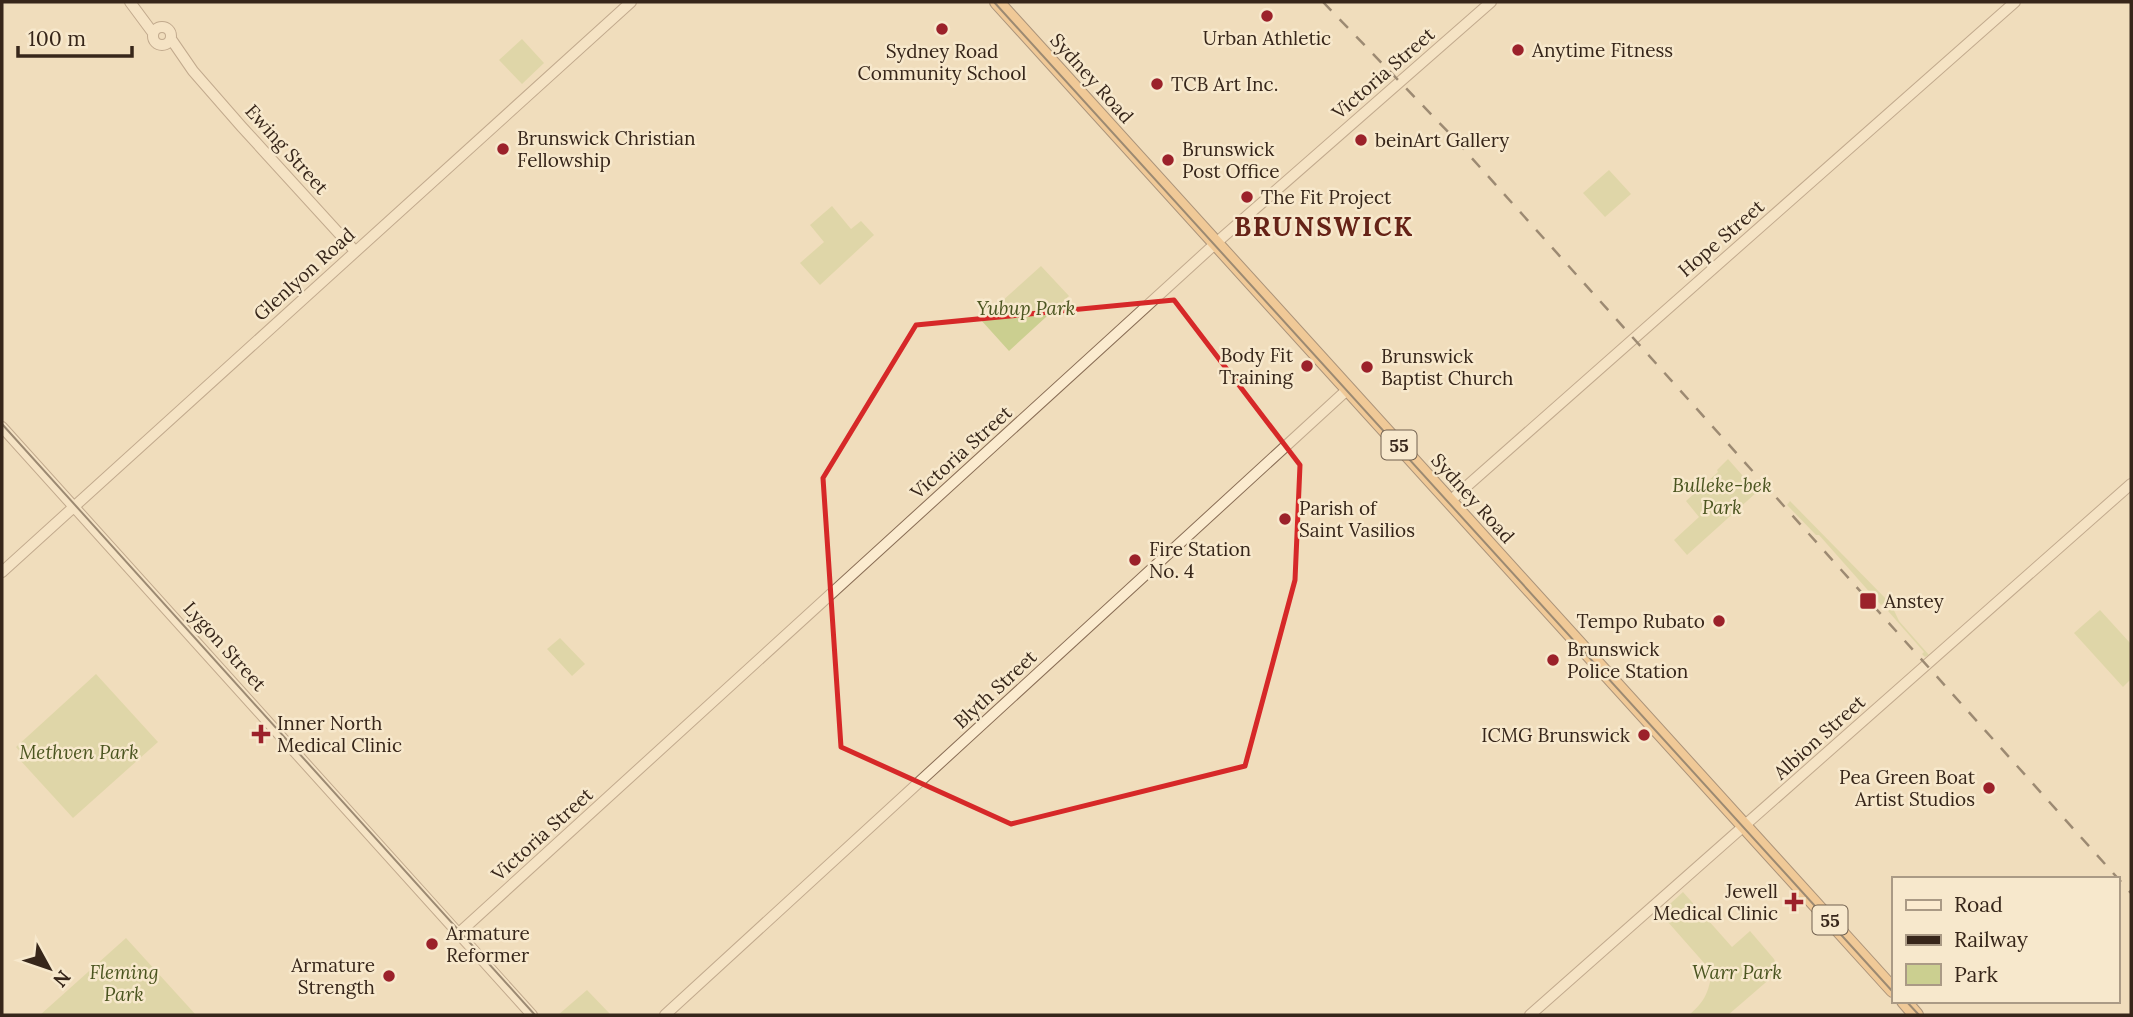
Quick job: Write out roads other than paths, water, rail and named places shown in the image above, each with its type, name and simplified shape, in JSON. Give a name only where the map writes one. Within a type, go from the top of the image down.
[{"type":"highway","name":"Sydney Road","points":[[997,2],[1892,989]]},
{"type":"street","name":"Ewing Street","points":[[130,2],[157,30],[165,27],[170,31],[167,42],[355,251]]},
{"type":"street","name":"Glenlyon Road","points":[[2,572],[631,2]]},
{"type":"street","name":"Victoria Street","points":[[459,933],[1216,243],[1491,2]]},
{"type":"street","name":"Hope Street","points":[[1450,501],[2015,2]]},
{"type":"street","name":"Blyth Street","points":[[665,1015],[1348,389]]},
{"type":"street","name":"Lygon Street","points":[[2,427],[532,1015]]},
{"type":"street","name":"Albion Street","points":[[1530,1015],[2131,484]]},
{"type":"tram line","points":[[994,2],[1892,991]]},
{"type":"tram line","points":[[2,424],[535,1015]]},
{"type":"tram line","points":[[1908,1003],[1919,1015]]},
{"type":"railway","points":[[1323,2],[1452,136],[2117,877]]},
{"type":"railway","points":[[2119,880],[2131,893]]},
{"type":"place","name":"Urban Athletic","points":[[1267,16]]},
{"type":"place","name":"Sydney Road Community School","points":[[942,29]]},
{"type":"place","name":"Anytime Fitness","points":[[1518,50]]},
{"type":"place","name":"TCB Art Inc.","points":[[1157,84]]},
{"type":"place","name":"beinArt Gallery","points":[[1361,140]]},
{"type":"place","name":"Brunswick Christian Fellowship","points":[[503,149]]},
{"type":"place","name":"Brunswick Post Office","points":[[1168,160]]},
{"type":"place","name":"The Fit Project","points":[[1247,197]]},
{"type":"place","name":"Body Fit Training","points":[[1307,366]]},
{"type":"place","name":"Brunswick Baptist Church","points":[[1367,367]]},
{"type":"place","name":"Parish of Saint Vasilios","points":[[1285,519]]},
{"type":"place","name":"Fire Station No. 4","points":[[1135,560]]},
{"type":"place","name":"Anstey","points":[[1868,601]]},
{"type":"place","name":"Tempo Rubato","points":[[1719,621]]},
{"type":"place","name":"Brunswick Police Station","points":[[1553,660]]},
{"type":"place","name":"Inner North Medical Clinic","points":[[261,734]]},
{"type":"place","name":"ICMG Brunswick","points":[[1644,735]]},
{"type":"place","name":"Pea Green Boat Artist Studios","points":[[1989,788]]},
{"type":"place","name":"Jewell Medical Clinic","points":[[1794,902]]},
{"type":"place","name":"Armature Reformer","points":[[432,944]]},
{"type":"place","name":"Armature Strength","points":[[389,976]]},
{"type":"district","name":"BRUNSWICK","points":[[1324,226]]},
{"type":"park label","name":"Yubup Park","points":[[1026,308]]},
{"type":"park label","name":"Bulleke-bek Park","points":[[1722,496]]},
{"type":"park label","name":"Methven Park","points":[[79,752]]},
{"type":"park label","name":"Warr Park","points":[[1737,972]]},
{"type":"park label","name":"Fleming Park","points":[[124,983]]}]
